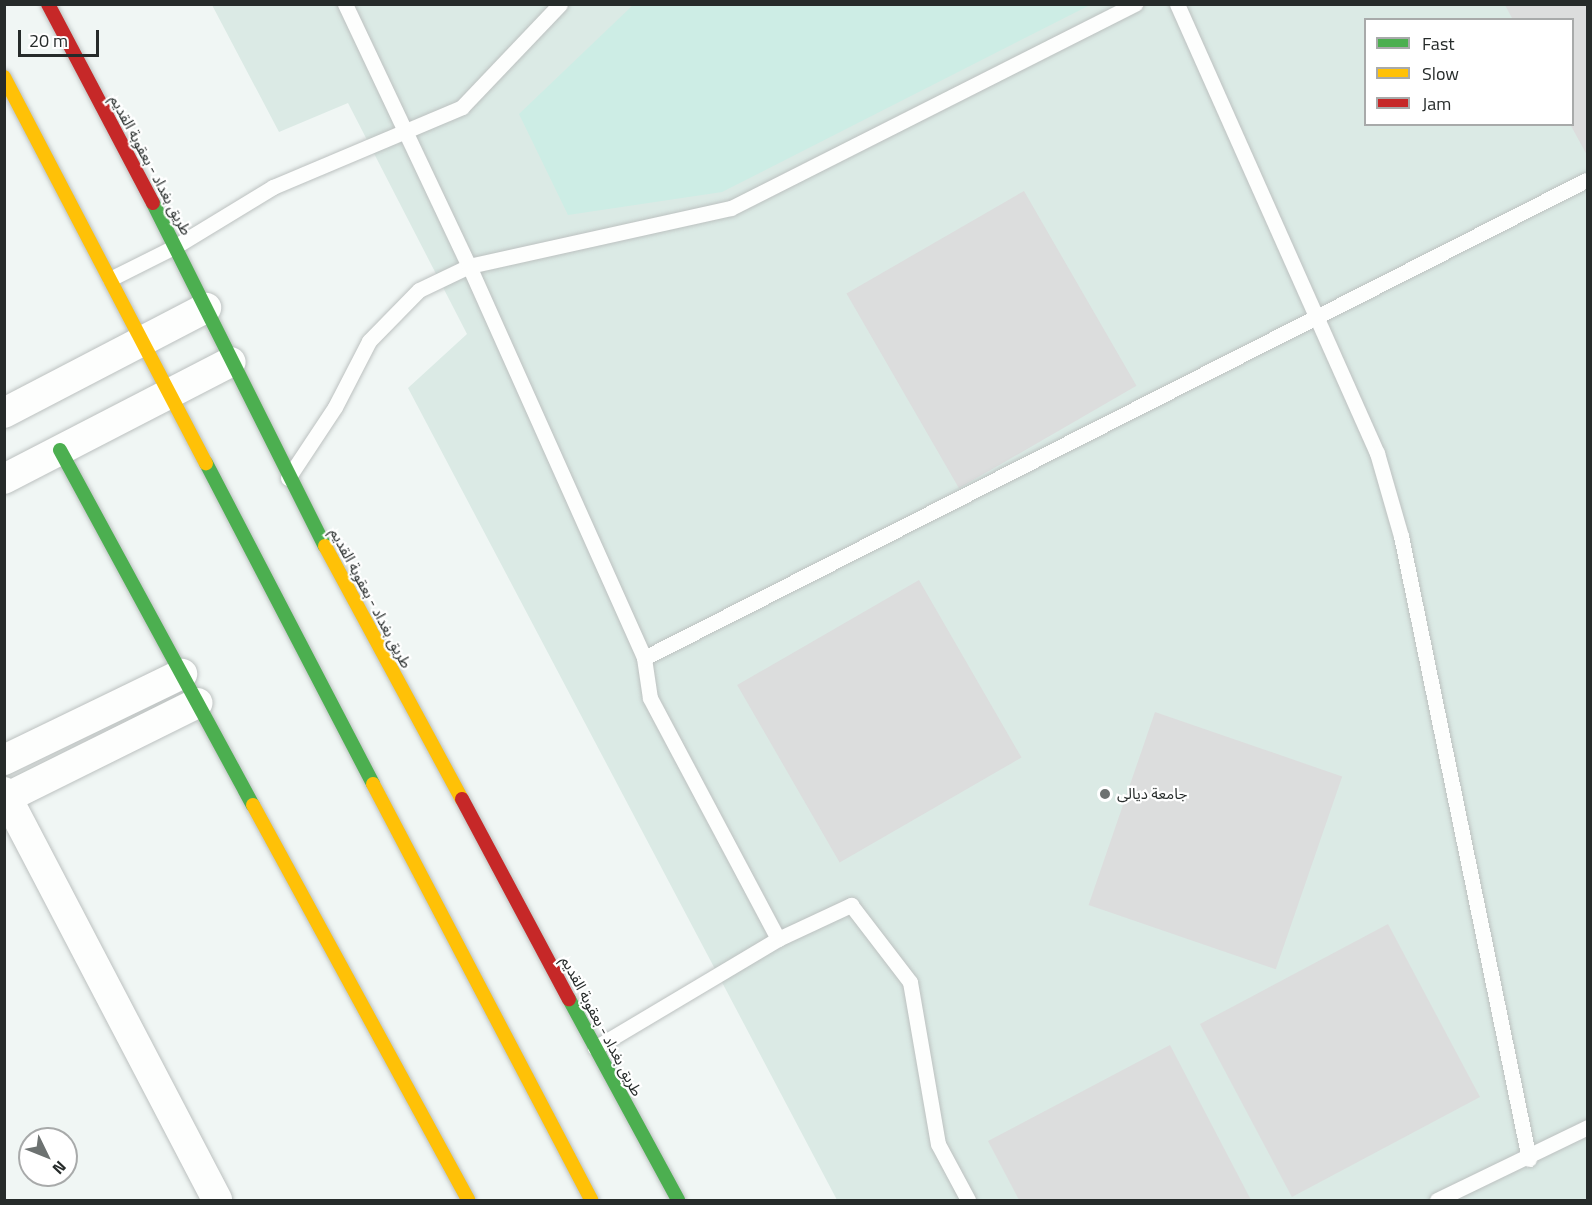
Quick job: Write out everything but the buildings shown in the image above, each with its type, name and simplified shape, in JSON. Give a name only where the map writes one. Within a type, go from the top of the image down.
[{"type":"main road","name":"طريق بغداد - بعقوبة القديم","points":[[48,4],[176,246],[288,478],[678,1200]]},
{"type":"main road","points":[[4,77],[591,1200]]},
{"type":"main road","points":[[60,450],[468,1200]]},
{"type":"street","points":[[4,413],[206,308]]},
{"type":"street","points":[[4,478],[231,362]]},
{"type":"street","points":[[4,760],[182,674]]},
{"type":"street","points":[[197,703],[5,796],[217,1200]]},
{"type":"lane","points":[[345,4],[469,266],[644,658],[650,698],[778,939]]},
{"type":"lane","points":[[110,279],[176,246],[273,187],[405,134],[462,107],[560,4]]},
{"type":"lane","points":[[288,478],[335,407],[369,341],[419,290],[469,266],[731,208],[1135,4]]},
{"type":"lane","points":[[1177,4],[1377,453],[1401,536],[1529,1158]]},
{"type":"lane","points":[[644,658],[1586,180]]},
{"type":"lane","points":[[595,1048],[778,939],[851,906],[910,982],[938,1144],[968,1200]]},
{"type":"lane","points":[[1437,1200],[1529,1158],[1587,1127]]},
{"type":"shaded area","name":"جامعة ديالى","points":[[212,5],[1587,5],[1587,1200],[837,1200],[408,388],[467,334],[348,103],[279,132]]},
{"type":"green space","points":[[633,5],[1090,5],[722,192],[568,215],[519,114]]},
{"type":"traffic: fast","points":[[153,203],[325,546]]},
{"type":"traffic: fast","points":[[60,450],[253,805]]},
{"type":"traffic: fast","points":[[206,463],[373,784]]},
{"type":"traffic: fast","points":[[569,999],[678,1200]]},
{"type":"traffic: slow","points":[[4,77],[206,463]]},
{"type":"traffic: slow","points":[[325,546],[462,799]]},
{"type":"traffic: slow","points":[[373,784],[591,1200]]},
{"type":"traffic: slow","points":[[253,805],[468,1200]]},
{"type":"traffic: jam","points":[[48,4],[153,203]]},
{"type":"traffic: jam","points":[[462,799],[569,999]]},
{"type":"place","name":"جامعة ديالى","points":[[1105,794]]}]
